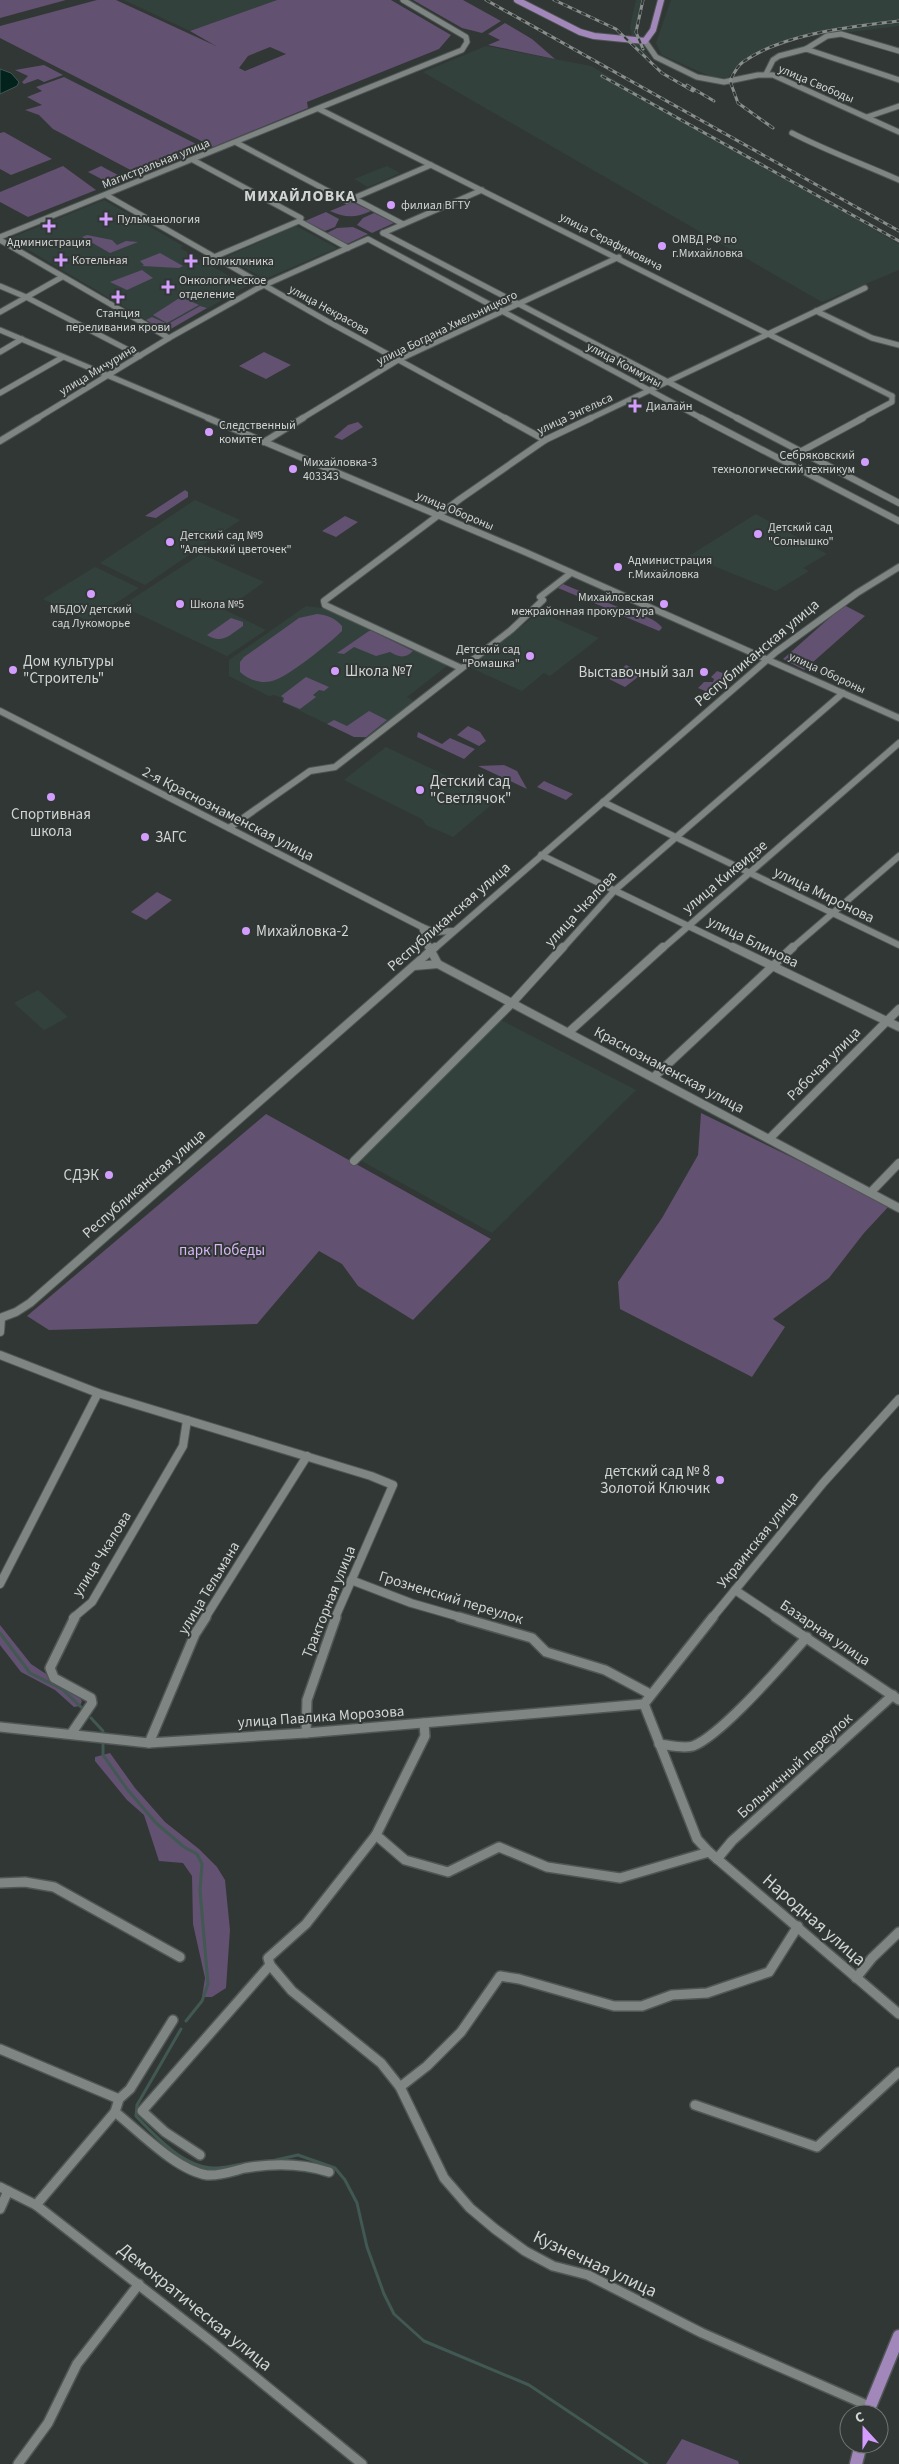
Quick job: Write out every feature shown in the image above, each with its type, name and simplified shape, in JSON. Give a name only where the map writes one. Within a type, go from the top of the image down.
[{"type":"main road","points":[[517,0],[580,32],[594,36],[645,41],[653,30],[661,0]]},
{"type":"main road","points":[[871,2404],[899,2336]]},
{"type":"street","name":"Магистральная улица","points":[[0,238],[462,50],[466,37],[403,0]]},
{"type":"street","points":[[766,74],[773,60],[779,56],[806,49],[824,38],[836,34],[861,38],[899,52]]},
{"type":"street","name":"улица Свободы","points":[[645,41],[656,58],[697,77],[710,80],[734,81],[766,74],[781,77],[897,130]]},
{"type":"street","points":[[806,49],[899,80]]},
{"type":"street","points":[[867,117],[899,106]]},
{"type":"street","name":"улица Серафимовича","points":[[319,109],[619,257],[892,396]]},
{"type":"street","points":[[792,133],[825,150],[843,155],[899,180]]},
{"type":"street","points":[[237,143],[347,200],[431,164]]},
{"type":"street","points":[[193,160],[301,218],[298,221],[214,257]]},
{"type":"street","points":[[353,198],[403,224],[482,190]]},
{"type":"street","name":"улица Некрасова","points":[[106,195],[263,285],[545,440]]},
{"type":"street","points":[[298,221],[348,248]]},
{"type":"street","name":"улица Коммуны","points":[[403,224],[383,233],[899,503]]},
{"type":"street","points":[[0,238],[62,277],[169,338]]},
{"type":"street","name":"улица Коммуны","points":[[368,239],[899,521]]},
{"type":"street","name":"улица Мичурина","points":[[0,441],[169,338],[263,285],[368,239]]},
{"type":"street","name":"улица Богдана Хмельницкого","points":[[264,442],[398,360],[619,257]]},
{"type":"street","points":[[0,312],[62,277]]},
{"type":"street","points":[[0,286],[26,297],[140,356]]},
{"type":"street","name":"улица Энгельса","points":[[461,668],[325,605],[324,601],[507,465],[545,440],[652,391],[767,333],[866,288]]},
{"type":"street","points":[[816,311],[872,338],[899,345]]},
{"type":"street","name":"улица Обороны","points":[[0,330],[439,516],[770,659],[899,718]]},
{"type":"street","points":[[0,352],[22,339]]},
{"type":"street","points":[[0,393],[63,357]]},
{"type":"street","points":[[800,452],[892,402],[892,396],[899,393]]},
{"type":"street","name":"Республиканская улица","points":[[1,1318],[30,1303],[541,855],[770,659],[849,597],[899,567]]},
{"type":"street","points":[[229,828],[310,771],[334,766],[533,611],[543,600],[540,596],[571,573]]},
{"type":"street","name":"улица Чкалова","points":[[354,1161],[512,1003],[615,890],[674,837],[843,693]]},
{"type":"street","name":"2-я Краснознаменская улица","points":[[0,711],[422,927],[434,932],[455,931]]},
{"type":"street","name":"улица Киквидзе","points":[[569,1032],[688,925],[899,744]]},
{"type":"street","name":"улица Миронова","points":[[603,802],[899,945]]},
{"type":"street","name":"улица Блинова","points":[[541,855],[772,964],[899,1027]]},
{"type":"street","points":[[654,1077],[772,964],[899,856]]},
{"type":"street","points":[[422,927],[430,952]]},
{"type":"street","name":"Краснознаменская улица","points":[[430,952],[438,964],[899,1208]]},
{"type":"street","points":[[414,966],[438,964]]},
{"type":"street","name":"Рабочая улица","points":[[769,1138],[899,1009]]},
{"type":"street","points":[[871,1192],[899,1163]]},
{"type":"street","points":[[0,1332],[1,1318]]},
{"type":"street","points":[[0,1355],[98,1393],[307,1456]]},
{"type":"street","points":[[0,1584],[98,1393]]},
{"type":"street","name":"Украинская улица","points":[[644,1704],[650,1694],[823,1482],[899,1398]]},
{"type":"street","name":"улица Чкалова","points":[[71,1734],[92,1703],[91,1698],[54,1678],[50,1668],[72,1619],[92,1602],[183,1446],[187,1420]]},
{"type":"street","name":"Тракторная улица","points":[[306,1733],[307,1700],[333,1623],[393,1485],[307,1456]]},
{"type":"street","name":"улица Тельмана","points":[[149,1743],[195,1634],[307,1456]]},
{"type":"street","name":"Грозненский переулок","points":[[351,1580],[411,1603],[503,1628],[532,1638],[546,1652],[605,1670],[650,1694]]},
{"type":"street","name":"Базарная улица","points":[[735,1590],[808,1637],[896,1698]]},
{"type":"street","points":[[659,1744],[694,1746],[704,1740],[736,1711],[808,1637]]},
{"type":"street","name":"Больничный переулок","points":[[717,1859],[732,1841],[896,1698]]},
{"type":"street","name":"улица Павлика Морозова","points":[[0,1727],[149,1743],[306,1733],[644,1704]]},
{"type":"street","name":"Народная улица","points":[[644,1704],[697,1839],[717,1859],[798,1926],[899,2014]]},
{"type":"street","points":[[200,2155],[165,2132],[142,2111],[270,1965],[268,1958],[306,1924],[376,1835],[425,1736],[424,1723]]},
{"type":"street","points":[[376,1835],[406,1860],[448,1872],[499,1847],[548,1867],[620,1878],[709,1852]]},
{"type":"street","points":[[0,1883],[25,1882],[54,1887],[180,1957]]},
{"type":"street","points":[[400,2087],[427,2066],[461,2032],[500,1976],[519,1979],[614,2006],[642,2006],[672,1995],[707,1993],[769,1972],[798,1926]]},
{"type":"street","points":[[856,1978],[872,1958],[899,1932]]},
{"type":"street","name":"Кузнечная улица","points":[[270,1965],[292,1991],[381,2063],[400,2087],[444,2178],[470,2208],[495,2229],[525,2251],[552,2266],[588,2274],[702,2333],[855,2404]]},
{"type":"street","points":[[36,2205],[115,2112],[119,2100],[130,2089],[173,2020]]},
{"type":"street","points":[[0,2049],[119,2100]]},
{"type":"street","points":[[696,2105],[790,2136],[817,2147],[899,2072]]},
{"type":"street","points":[[115,2112],[170,2155],[205,2174],[291,2164],[312,2165],[329,2172]]},
{"type":"street","points":[[0,2209],[4,2189]]},
{"type":"street","name":"Демократическая улица","points":[[4,2189],[36,2205],[139,2284],[349,2460],[362,2464]]},
{"type":"street","points":[[18,2464],[48,2423],[77,2364],[139,2284]]},
{"type":"shaded area","points":[[124,0],[277,0],[190,31]]},
{"type":"shaded area","points":[[636,0],[645,0],[636,35],[641,47],[651,58],[646,59],[635,48],[630,27]]},
{"type":"shaded area","points":[[671,0],[899,0],[899,26],[802,38],[747,58],[727,78],[712,77],[662,55],[656,43]]},
{"type":"shaded area","points":[[486,46],[591,66],[899,244],[899,270],[822,302],[423,72]]},
{"type":"shaded area","points":[[0,69],[11,73],[19,82],[17,86],[0,94]]},
{"type":"shaded area","points":[[387,166],[400,173],[368,187],[354,179]]},
{"type":"shaded area","points":[[104,200],[183,246],[180,248],[247,286],[169,330],[163,330],[12,240],[13,237]]},
{"type":"shaded area","points":[[296,226],[337,248],[265,279],[226,257]]},
{"type":"shaded area","name":"Детский сад №9 \"Аленький цветочек\"","points":[[195,500],[240,520],[145,585],[100,563]]},
{"type":"shaded area","name":"Детский сад \"Солнышко\"","points":[[756,514],[827,554],[803,568],[809,571],[776,591],[689,556]]},
{"type":"shaded area","name":"Школа №5","points":[[201,554],[264,582],[225,610],[266,630],[227,656],[124,607],[131,602],[129,601]]},
{"type":"shaded area","name":"МБДОУ детский сад Лукоморье","points":[[95,567],[139,588],[88,621],[43,599]]},
{"type":"shaded area","name":"Школа №7","points":[[306,606],[328,609],[448,665],[407,697],[414,701],[366,738],[354,737],[282,702],[282,698],[274,695],[269,696],[229,676],[229,660]]},
{"type":"shaded area","name":"Детский сад \"Ромашка\"","points":[[540,612],[599,638],[550,676],[544,673],[522,691],[469,667]]},
{"type":"shaded area","name":"Детский сад \"Светлячок\"","points":[[386,747],[497,800],[453,837],[426,825],[422,819],[344,780]]},
{"type":"shaded area","points":[[38,990],[68,1017],[44,1030],[14,1003]]},
{"type":"shaded area","points":[[499,1019],[636,1090],[492,1233],[360,1160]]},
{"type":"green space","points":[[0,0],[66,0],[0,18]]},
{"type":"green space","points":[[97,0],[116,0],[216,46],[190,31],[277,0],[391,0],[451,35],[439,49],[307,102],[308,108],[213,147],[0,38],[0,26]],"holes":[[[270,47],[286,54],[245,71],[239,68],[248,56]]]},
{"type":"green space","points":[[413,0],[463,0],[501,21],[482,33],[462,28]]},
{"type":"green space","points":[[505,23],[532,39],[555,59],[488,45],[500,40],[488,34]]},
{"type":"green space","points":[[44,65],[63,75],[44,82],[38,79],[24,84],[22,82],[28,76],[15,70]]},
{"type":"green space","points":[[64,77],[206,149],[140,175],[53,129],[39,115],[25,110],[42,105],[27,97],[42,91],[36,87]]},
{"type":"green space","points":[[4,132],[52,159],[11,175],[0,169],[0,133]]},
{"type":"green space","points":[[63,166],[96,190],[28,217],[0,202],[0,192]]},
{"type":"green space","points":[[101,166],[122,179],[111,184],[88,172]]},
{"type":"green space","points":[[352,202],[371,211],[350,216],[330,211]]},
{"type":"green space","points":[[326,212],[339,219],[335,227],[325,231],[305,221]]},
{"type":"green space","points":[[374,213],[394,223],[372,233],[357,225],[363,218]]},
{"type":"green space","points":[[353,227],[368,234],[347,244],[327,233],[337,228]]},
{"type":"green space","points":[[87,235],[112,240],[117,245],[126,241],[138,242],[110,253],[82,237]]},
{"type":"green space","points":[[160,253],[183,266],[179,268],[142,266],[144,265],[140,261]]},
{"type":"green space","points":[[142,270],[153,278],[127,290],[110,282]]},
{"type":"green space","points":[[181,297],[199,305],[167,323],[153,315]]},
{"type":"green space","points":[[200,306],[207,308],[169,330],[163,330],[146,320],[152,317],[168,324]]},
{"type":"green space","points":[[264,352],[291,365],[266,379],[239,366]]},
{"type":"green space","points":[[358,422],[363,427],[342,440],[334,437],[348,425]]},
{"type":"green space","points":[[185,490],[188,492],[188,497],[156,518],[145,516]]},
{"type":"green space","points":[[345,516],[358,522],[336,537],[322,531]]},
{"type":"green space","points":[[563,584],[618,608],[613,611],[558,588]]},
{"type":"green space","points":[[844,605],[865,616],[804,670],[783,659]]},
{"type":"green space","points":[[623,611],[645,616],[662,628],[659,631],[623,616],[621,614]]},
{"type":"green space","points":[[317,614],[334,619],[342,626],[342,631],[308,659],[288,673],[268,682],[255,681],[240,672],[240,662],[244,657],[299,618]]},
{"type":"green space","points":[[231,618],[243,622],[243,626],[222,639],[212,638],[207,635]]},
{"type":"green space","points":[[369,631],[413,651],[405,656],[399,656],[390,652],[376,656],[354,647],[344,654],[337,653]]},
{"type":"green space","points":[[626,665],[643,673],[625,687],[609,679]]},
{"type":"green space","points":[[717,671],[731,676],[710,693],[698,688],[704,682],[713,682],[714,679],[711,677]]},
{"type":"green space","points":[[306,677],[329,687],[324,691],[319,690],[313,695],[316,697],[300,709],[283,702],[284,698],[281,696]]},
{"type":"green space","points":[[369,711],[387,720],[366,737],[354,737],[327,724],[334,720],[347,726]]},
{"type":"green space","points":[[468,726],[480,732],[486,741],[479,746],[457,735]]},
{"type":"green space","points":[[418,732],[442,744],[450,738],[475,749],[464,759],[417,737]]},
{"type":"green space","points":[[504,765],[517,771],[527,789],[478,766]]},
{"type":"green space","points":[[544,781],[573,794],[566,800],[537,787]]},
{"type":"green space","points":[[157,892],[172,900],[146,920],[131,912]]},
{"type":"green space","points":[[701,1113],[890,1205],[864,1233],[829,1278],[773,1319],[785,1327],[752,1377],[620,1309],[618,1282],[662,1218],[698,1155]]},
{"type":"green space","name":"парк Победы","points":[[266,1114],[491,1239],[413,1320],[358,1286],[342,1264],[319,1251],[257,1324],[49,1330],[27,1316]]},
{"type":"green space","points":[[0,1625],[31,1664],[78,1695],[82,1701],[80,1706],[74,1707],[55,1690],[21,1672],[0,1645]]},
{"type":"green space","points":[[110,1753],[135,1788],[165,1822],[199,1849],[217,1867],[225,1880],[230,1930],[226,1988],[212,1997],[202,1997],[205,1978],[193,1924],[192,1876],[183,1863],[159,1861],[144,1815],[127,1800],[95,1761],[95,1757]]},
{"type":"green space","points":[[682,2439],[738,2461],[739,2464],[666,2464]]},
{"type":"waterway","points":[[0,1633],[30,1673],[62,1689],[81,1707]]},
{"type":"waterway","points":[[91,1718],[103,1731]]},
{"type":"waterway","points":[[103,1742],[103,1755],[127,1789],[156,1823],[184,1847],[197,1854],[202,1864],[200,1890],[208,1984],[202,2001],[186,2021]]},
{"type":"waterway","points":[[181,2029],[137,2105],[136,2116],[170,2149],[190,2162],[212,2168],[243,2164]]},
{"type":"waterway","points":[[271,2161],[298,2155],[335,2168],[345,2180],[357,2203],[367,2247],[384,2294],[394,2314],[424,2341],[529,2385],[647,2464]]},
{"type":"railway","points":[[486,0],[899,231]]},
{"type":"railway","points":[[554,0],[616,29],[662,73],[693,91]]},
{"type":"railway","points":[[643,0],[636,32],[643,49]]},
{"type":"railway","points":[[773,128],[738,103],[730,81],[741,64],[759,52],[797,38],[839,29],[899,21]]},
{"type":"railway","points":[[602,76],[899,241]]},
{"type":"railway","points":[[687,85],[714,101]]},
{"type":"place","name":"филиал ВГТУ","points":[[391,205]]},
{"type":"place","name":"Пульманология","points":[[106,219]]},
{"type":"place","name":"Администрация","points":[[49,226]]},
{"type":"place","name":"ОМВД РФ по г.Михайловка","points":[[662,246]]},
{"type":"place","name":"Котельная","points":[[61,260]]},
{"type":"place","name":"Поликлиника","points":[[191,261]]},
{"type":"place","name":"Онкологическое отделение","points":[[168,287]]},
{"type":"place","name":"Станция переливания крови","points":[[118,297]]},
{"type":"place","name":"Диалайн","points":[[635,406]]},
{"type":"place","name":"Следственный комитет","points":[[209,432]]},
{"type":"place","name":"Себряковский технологический техникум","points":[[865,462]]},
{"type":"place","name":"Михайловка-3 403343","points":[[293,469]]},
{"type":"place","name":"Детский сад \"Солнышко\"","points":[[758,534]]},
{"type":"place","name":"Детский сад №9 \"Аленький цветочек\"","points":[[170,542]]},
{"type":"place","name":"Администрация г.Михайловка","points":[[618,567]]},
{"type":"place","name":"МБДОУ детский сад Лукоморье","points":[[91,594]]},
{"type":"place","name":"Школа №5","points":[[180,604]]},
{"type":"place","name":"Михайловская межрайонная прокуратура","points":[[664,604]]},
{"type":"place","name":"Детский сад \"Ромашка\"","points":[[530,656]]},
{"type":"place","name":"Дом культуры \"Строитель\"","points":[[13,670]]},
{"type":"place","name":"Школа №7","points":[[335,671]]},
{"type":"place","name":"Выставочный зал","points":[[704,672]]},
{"type":"place","name":"Детский сад \"Светлячок\"","points":[[420,790]]},
{"type":"place","name":"Спортивная школа","points":[[51,797]]},
{"type":"place","name":"ЗАГС","points":[[145,837]]},
{"type":"place","name":"Михайловка-2","points":[[246,931]]},
{"type":"place","name":"СДЭК","points":[[109,1175]]},
{"type":"place","name":"детский сад № 8 Золотой Ключик","points":[[720,1480]]},
{"type":"district","name":"МИХАЙЛОВКА","points":[[300,196]]}]
